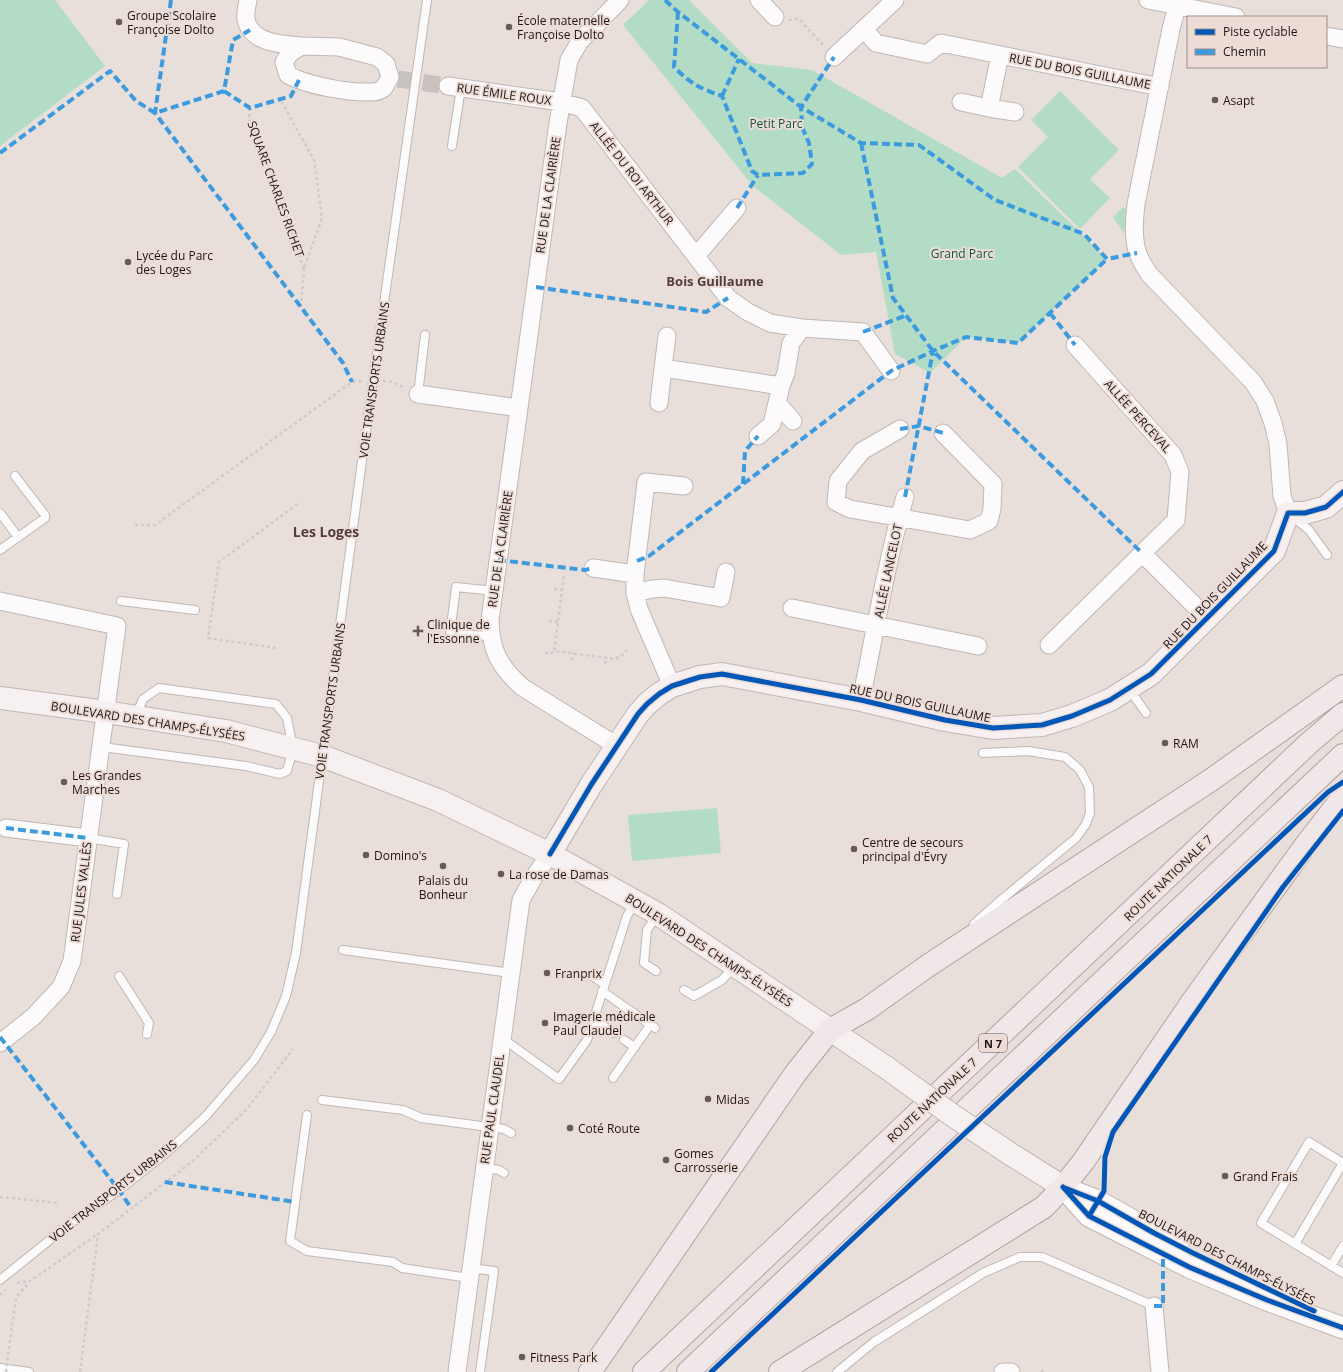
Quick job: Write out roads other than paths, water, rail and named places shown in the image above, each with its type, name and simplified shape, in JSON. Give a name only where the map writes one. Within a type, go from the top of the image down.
[{"type":"main road","points":[[1288,513],[1306,513],[1326,507],[1343,492]]},
{"type":"main road","name":"RUE DU BOIS GUILLAUME","points":[[550,854],[591,784],[638,714],[659,694],[672,686],[700,677],[722,674],[861,700],[945,720],[993,728],[1042,724],[1072,716],[1110,700],[1151,674],[1274,551],[1288,513]]},
{"type":"main road","points":[[590,1372],[795,1074],[830,1030],[867,1009],[929,965],[1211,780],[1343,686]]},
{"type":"main road","name":"BOULEVARD DES CHAMPS-ÉLYSÉES","points":[[0,698],[106,712],[226,731],[322,756],[438,800],[550,854],[658,914],[887,1068],[952,1115],[1063,1187]]},
{"type":"main road","name":"ROUTE NATIONALE 7","points":[[644,1372],[1308,744],[1343,714]]},
{"type":"main road","name":"N 7","points":[[688,1372],[1343,755]]},
{"type":"main road","points":[[780,1372],[1044,1207],[1063,1187],[1083,1162],[1246,927],[1343,797]]},
{"type":"street","points":[[248,0],[246,18],[250,30],[258,36],[278,44],[339,47],[377,57],[386,64],[394,78],[384,88],[374,92],[338,89],[299,80],[288,75],[278,44]]},
{"type":"street","name":"RUE DE LA CLAIRIÈRE","points":[[617,746],[522,687],[500,664],[494,650],[490,620],[561,102],[569,60],[580,41],[620,0]]},
{"type":"street","points":[[759,0],[775,17]]},
{"type":"street","points":[[834,56],[895,0]]},
{"type":"street","points":[[1148,0],[1178,2],[1232,16]]},
{"type":"street","name":"RUE DU BOIS GUILLAUME","points":[[1178,2],[1134,217],[1134,232],[1137,253],[1149,274],[1253,382],[1265,402],[1273,423],[1276,437],[1282,496],[1288,513]]},
{"type":"street","name":"RUE DU BOIS GUILLAUME","points":[[864,29],[876,43],[927,54],[941,43],[1160,87]]},
{"type":"street","points":[[1327,36],[1343,39]]},
{"type":"street","points":[[284,62],[290,52],[302,46]]},
{"type":"street","name":"RUE DU BOIS GUILLAUME","points":[[990,108],[1000,55]]},
{"type":"street","name":"RUE ÉMILE ROUX","points":[[454,87],[561,102]]},
{"type":"street","name":"ALLÉE DU ROI ARTHUR","points":[[561,102],[582,108],[728,298],[748,312],[770,323],[802,328],[864,332],[892,371]]},
{"type":"street","points":[[961,102],[1015,112]]},
{"type":"street","points":[[696,256],[736,208]]},
{"type":"street","points":[[758,436],[772,424],[786,373],[791,343],[802,328]]},
{"type":"street","points":[[659,403],[667,336]]},
{"type":"street","name":"ALLÉE PERCEVAL","points":[[1050,645],[1176,520],[1180,472],[1173,455],[1075,345]]},
{"type":"street","points":[[663,368],[779,394],[793,421]]},
{"type":"street","points":[[418,394],[519,408]]},
{"type":"street","name":"ALLÉE LANCELOT","points":[[900,429],[862,451],[838,481],[836,502],[850,509],[970,530],[989,521],[992,509],[993,484],[943,433]]},
{"type":"street","points":[[672,686],[639,609],[635,593],[635,574],[646,482],[684,486]]},
{"type":"street","name":"ALLÉE LANCELOT","points":[[861,700],[876,624],[905,497]]},
{"type":"street","points":[[1142,553],[1207,618]]},
{"type":"street","points":[[593,568],[635,574]]},
{"type":"street","points":[[635,593],[652,588],[664,588],[721,598],[726,572]]},
{"type":"street","name":"RUE JULES VALLÈS","points":[[0,601],[117,626],[102,747],[88,838],[72,961],[61,987],[33,1017],[0,1043]]},
{"type":"street","name":"ALLÉE LANCELOT","points":[[792,608],[978,646]]},
{"type":"street","points":[[6,828],[88,838]]},
{"type":"street","name":"RUE PAUL CLAUDEL","points":[[457,1372],[501,1038],[521,900],[534,877],[550,854]]},
{"type":"street","name":"BOULEVARD DES CHAMPS-ÉLYSÉES","points":[[1063,1187],[1090,1216],[1189,1267],[1267,1300],[1343,1327]]},
{"type":"street","points":[[1154,1306],[1160,1372]]},
{"type":"street","points":[[1003,1372],[1011,1372]]},
{"type":"lane","name":"VOIE TRANSPORTS URBAINS","points":[[0,1280],[72,1222],[119,1190],[166,1153],[205,1117],[254,1060],[271,1032],[286,996],[296,953],[427,0]]},
{"type":"lane","points":[[452,146],[454,87]]},
{"type":"lane","points":[[418,394],[425,335]]},
{"type":"lane","points":[[0,550],[45,518],[45,515],[15,476]]},
{"type":"lane","points":[[0,513],[18,537]]},
{"type":"lane","points":[[1288,513],[1309,530],[1327,555]]},
{"type":"lane","points":[[491,636],[450,634],[456,587],[494,591]]},
{"type":"lane","points":[[122,601],[196,610]]},
{"type":"lane","points":[[102,747],[246,766],[280,774],[287,771],[293,749],[287,718],[276,704],[159,688],[143,699],[135,717]]},
{"type":"lane","points":[[1129,688],[1146,713]]},
{"type":"lane","points":[[929,965],[1001,900],[1076,838],[1086,824],[1090,813],[1089,787],[1080,770],[1065,757],[1028,751],[983,753]]},
{"type":"lane","points":[[88,838],[124,844],[117,894]]},
{"type":"lane","points":[[501,1038],[559,1078],[587,1040],[613,948],[627,916],[636,902]]},
{"type":"lane","points":[[656,971],[644,963],[647,930],[658,914]]},
{"type":"lane","points":[[343,950],[511,973]]},
{"type":"lane","points":[[684,990],[694,996],[722,980],[735,966]]},
{"type":"lane","points":[[591,975],[603,987],[653,1026],[634,1047],[613,1078]]},
{"type":"lane","points":[[119,976],[149,1023],[147,1034]]},
{"type":"lane","points":[[593,1019],[614,1033]]},
{"type":"lane","points":[[624,1040],[634,1047]]},
{"type":"lane","points":[[322,1100],[403,1110],[421,1118],[504,1129],[511,1133]]},
{"type":"lane","points":[[307,1115],[290,1241],[307,1252],[393,1262],[402,1268],[470,1273],[494,1271],[480,1372]]},
{"type":"lane","points":[[1296,1244],[1343,1163],[1309,1142],[1261,1223],[1343,1273]]},
{"type":"lane","points":[[484,1168],[499,1170],[504,1173]]},
{"type":"lane","points":[[1331,1266],[1343,1246]]},
{"type":"lane","points":[[837,1372],[874,1342],[970,1281],[983,1273],[1020,1257],[1042,1257],[1154,1306]]},
{"type":"lane","points":[[0,1368],[28,1372]]},
{"type":"tunnel","points":[[398,79],[448,86]]},
{"type":"place","name":"Groupe Scolaire Françoise Dolto","points":[[119,22]]},
{"type":"place","name":"École maternelle Françoise Dolto","points":[[509,27]]},
{"type":"place","name":"Asapt","points":[[1215,100]]},
{"type":"place","name":"Lycée du Parc des Loges","points":[[128,262]]},
{"type":"place","name":"Clinique de l'Essonne","points":[[418,631]]},
{"type":"place","name":"RAM","points":[[1165,743]]},
{"type":"place","name":"Les Grandes Marches","points":[[64,782]]},
{"type":"place","name":"Centre de secours principal d'Évry","points":[[854,849]]},
{"type":"place","name":"Domino's","points":[[366,855]]},
{"type":"place","name":"Palais du Bonheur","points":[[443,866]]},
{"type":"place","name":"La rose de Damas","points":[[501,874]]},
{"type":"place","name":"Franprix","points":[[547,973]]},
{"type":"place","name":"Imagerie médicale Paul Claudel","points":[[545,1023]]},
{"type":"place","name":"Midas","points":[[708,1099]]},
{"type":"place","name":"Coté Route","points":[[570,1128]]},
{"type":"place","name":"Gomes Carrosserie","points":[[666,1160]]},
{"type":"place","name":"Grand Frais","points":[[1225,1176]]},
{"type":"place","name":"Fitness Park","points":[[522,1357]]},
{"type":"district","name":"Bois Guillaume","points":[[715,281]]},
{"type":"district","name":"Les Loges","points":[[326,531]]},
{"type":"park label","name":"Petit Parc","points":[[776,123]]},
{"type":"park label","name":"Grand Parc","points":[[962,253]]}]
